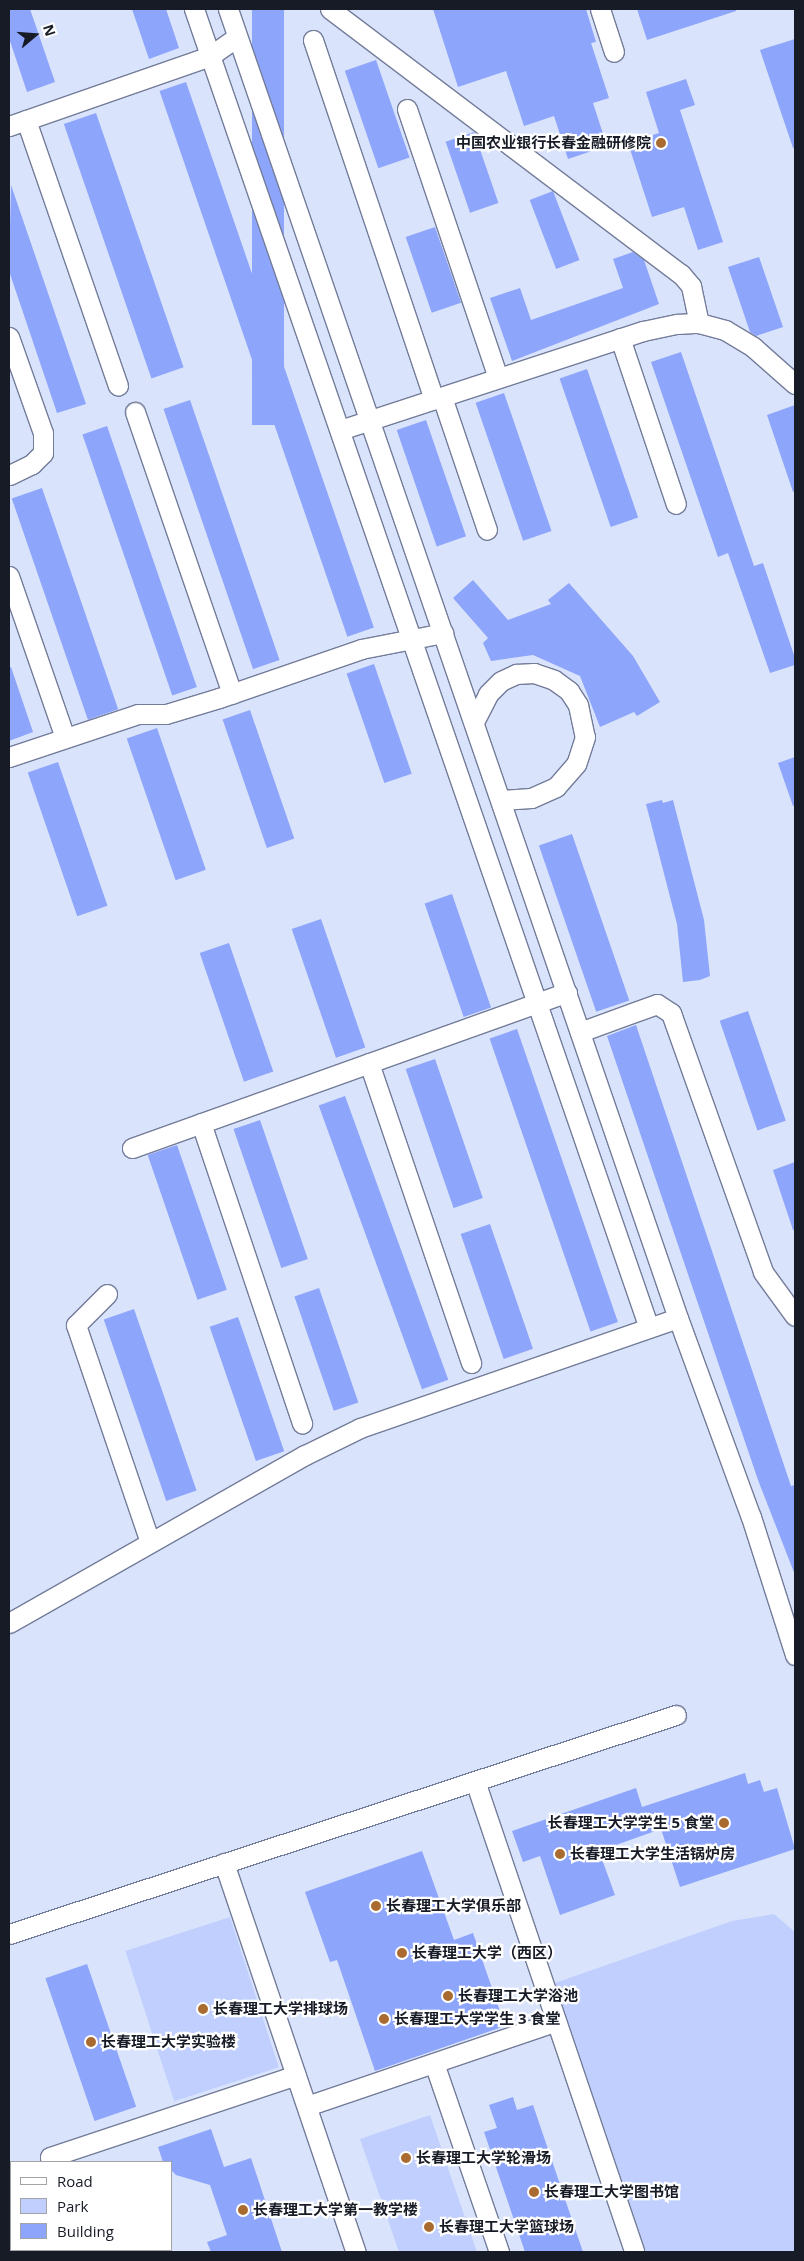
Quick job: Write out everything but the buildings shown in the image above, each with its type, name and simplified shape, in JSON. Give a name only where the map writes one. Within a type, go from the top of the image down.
[{"type":"street","points":[[194,9],[649,1328]]},
{"type":"street","points":[[228,9],[568,992],[678,1318],[751,1517],[795,1656]]},
{"type":"street","points":[[330,9],[682,274],[691,286],[699,322]]},
{"type":"street","points":[[600,9],[614,52]]},
{"type":"street","points":[[118,386],[18,123],[210,56],[237,37]]},
{"type":"street","points":[[313,40],[438,398],[487,530]]},
{"type":"street","points":[[407,109],[498,378]]},
{"type":"street","points":[[340,430],[620,338],[677,324],[699,322],[725,330],[753,347],[795,384]]},
{"type":"street","points":[[9,337],[43,432],[42,453],[32,464],[9,475]]},
{"type":"street","points":[[620,338],[676,504]]},
{"type":"street","points":[[135,412],[232,694]]},
{"type":"street","points":[[9,576],[65,738]]},
{"type":"street","points":[[9,757],[138,714],[166,714],[232,694],[361,649],[443,633]]},
{"type":"street","points":[[474,722],[488,694],[501,681],[516,674],[534,673],[554,680],[569,691],[578,705],[585,737],[576,764],[556,787],[531,798],[501,800]]},
{"type":"street","points":[[132,1148],[568,992]]},
{"type":"street","points":[[580,1032],[658,1004],[671,1013],[763,1272],[795,1316]]},
{"type":"street","points":[[369,1063],[471,1363]]},
{"type":"street","points":[[201,1124],[302,1423]]},
{"type":"street","points":[[107,1294],[76,1325],[150,1542]]},
{"type":"street","points":[[9,1624],[150,1542],[360,1428],[678,1318]]},
{"type":"street","points":[[9,1934],[676,1715]]},
{"type":"street","points":[[475,1781],[634,2252]]},
{"type":"street","points":[[224,1863],[356,2252]]},
{"type":"street","points":[[307,2106],[556,2021]]},
{"type":"street","points":[[434,2063],[499,2252]]},
{"type":"street","points":[[52,2161],[50,2157],[296,2075]]},
{"type":"green space","points":[[774,1914],[795,1932],[795,2252],[646,2252],[555,1983],[732,1921]]},
{"type":"green space","name":"长春理工大学排球场","points":[[230,1917],[279,2067],[174,2101],[125,1951]]},
{"type":"green space","points":[[430,2115],[477,2252],[399,2252],[360,2139]]},
{"type":"place","name":"中国农业银行长春金融研修院","points":[[661,143]]},
{"type":"place","name":"长春理工大学学生 5 食堂","points":[[724,1823]]},
{"type":"place","name":"长春理工大学生活锅炉房","points":[[560,1854]]},
{"type":"place","name":"长春理工大学俱乐部","points":[[376,1906]]},
{"type":"place","name":"长春理工大学（西区）","points":[[402,1953]]},
{"type":"place","name":"长春理工大学浴池","points":[[448,1996]]},
{"type":"place","name":"长春理工大学排球场","points":[[203,2009]]},
{"type":"place","name":"长春理工大学学生 3 食堂","points":[[384,2019]]},
{"type":"place","name":"长春理工大学实验楼","points":[[91,2042]]},
{"type":"place","name":"长春理工大学轮滑场","points":[[406,2158]]},
{"type":"place","name":"长春理工大学图书馆","points":[[534,2192]]},
{"type":"place","name":"长春理工大学第一教学楼","points":[[243,2210]]},
{"type":"place","name":"长春理工大学篮球场","points":[[429,2227]]}]
